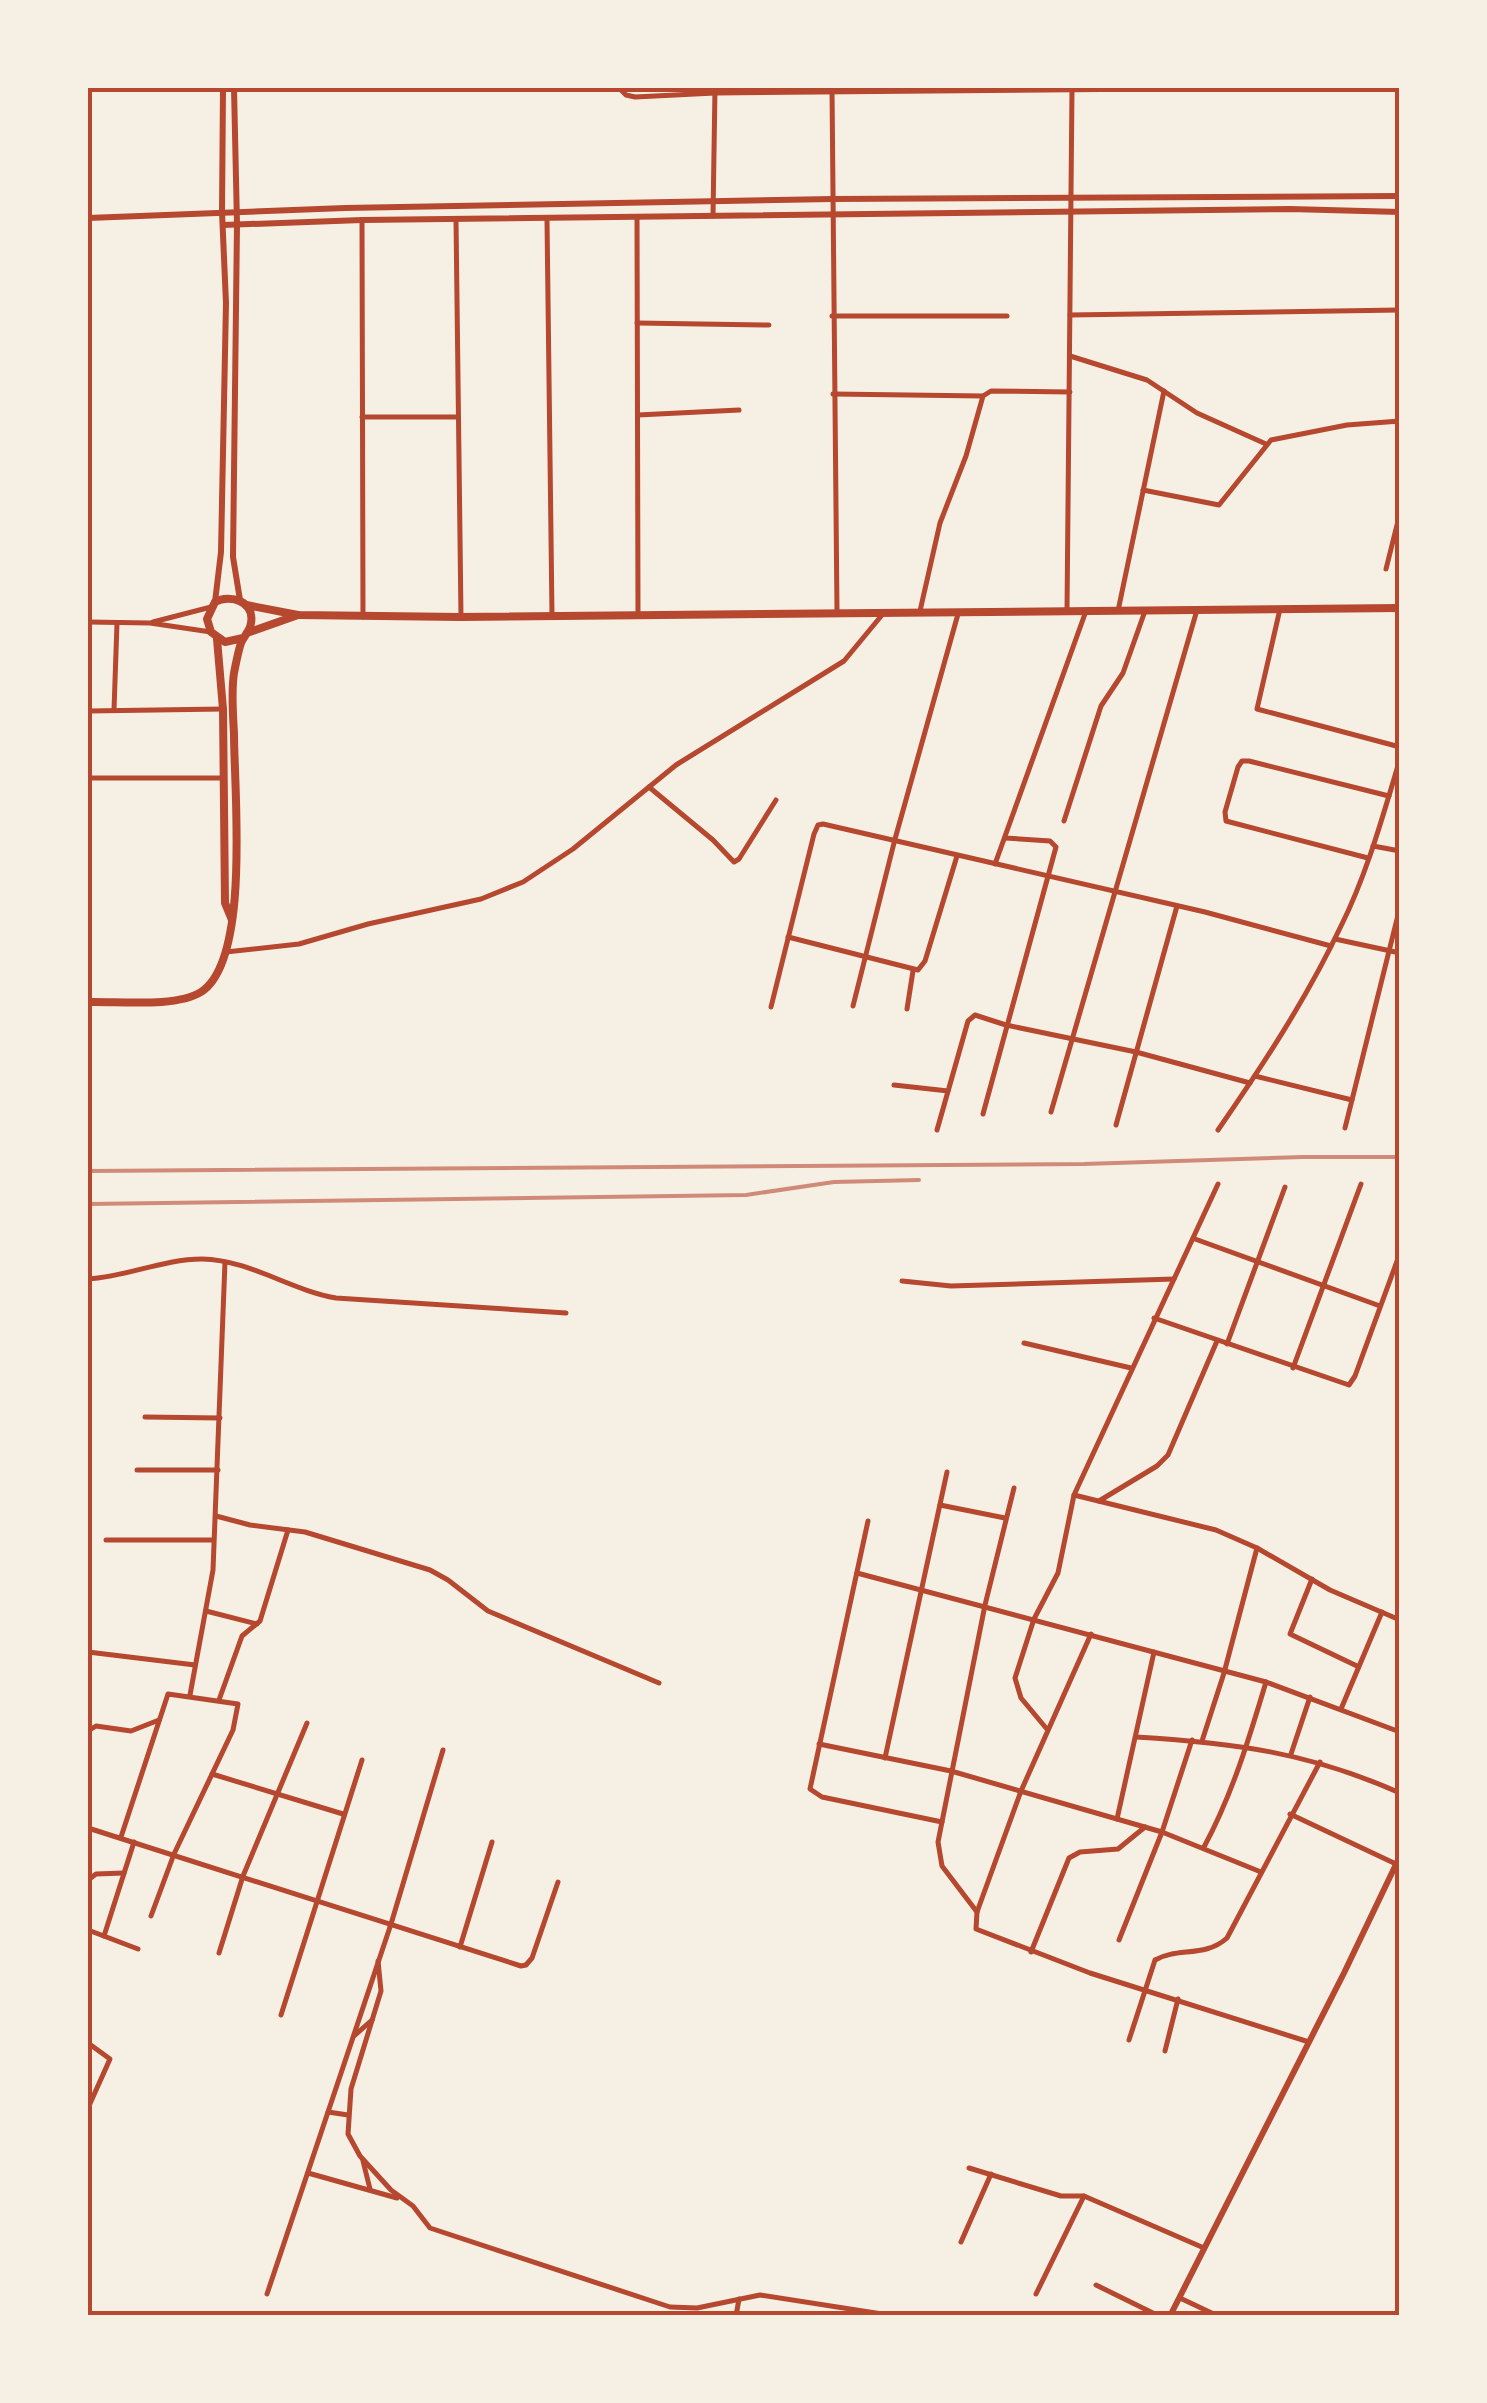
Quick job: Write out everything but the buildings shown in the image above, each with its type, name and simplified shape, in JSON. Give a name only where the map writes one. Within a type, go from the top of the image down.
[{"type":"main road","points":[[232,920],[225,903],[223,710],[214,636],[207,620],[213,605],[231,598],[298,615],[363,617],[1400,608]]},
{"type":"main road","points":[[88,1002],[154,1002],[198,994],[212,983],[226,952],[236,901],[234,676],[252,622],[243,603]]},
{"type":"main road","points":[[214,636],[234,642],[298,615]]},
{"type":"street","points":[[150,623],[213,605],[220,552],[226,303],[223,88]]},
{"type":"street","points":[[234,88],[237,224],[232,557],[243,603]]},
{"type":"street","points":[[619,88],[634,97],[715,90],[1284,88]]},
{"type":"street","points":[[1353,88],[1400,88]]},
{"type":"street","points":[[1067,612],[1072,89]]},
{"type":"street","points":[[713,216],[715,90]]},
{"type":"street","points":[[832,90],[837,612]]},
{"type":"street","points":[[88,218],[237,210],[832,199],[1400,196]]},
{"type":"street","points":[[223,225],[1290,209],[1400,212]]},
{"type":"street","points":[[637,218],[638,613]]},
{"type":"street","points":[[362,220],[363,617]]},
{"type":"street","points":[[456,220],[461,617]]},
{"type":"street","points":[[547,220],[552,615]]},
{"type":"street","points":[[1070,316],[1400,310]]},
{"type":"street","points":[[832,316],[1007,316]]},
{"type":"street","points":[[637,323],[768,326]]},
{"type":"street","points":[[1070,356],[1147,380],[1197,414],[1266,444]]},
{"type":"street","points":[[920,611],[936,537],[983,396],[991,390],[1070,392]]},
{"type":"street","points":[[1118,611],[1164,391]]},
{"type":"street","points":[[833,394],[983,396]]},
{"type":"street","points":[[638,414],[739,410]]},
{"type":"street","points":[[362,417],[457,417]]},
{"type":"street","points":[[1143,490],[1219,504],[1266,444],[1346,424],[1400,421]]},
{"type":"street","points":[[1386,570],[1400,513]]},
{"type":"street","points":[[1280,609],[1256,708],[1400,747]]},
{"type":"street","points":[[226,952],[299,944],[506,891],[573,849],[713,741],[844,661],[886,610]]},
{"type":"street","points":[[1051,1112],[1196,610]]},
{"type":"street","points":[[853,1006],[958,611]]},
{"type":"street","points":[[996,864],[1086,611]]},
{"type":"street","points":[[1064,821],[1100,706],[1123,673],[1145,611]]},
{"type":"street","points":[[88,622],[150,623],[214,636]]},
{"type":"street","points":[[114,711],[117,622]]},
{"type":"street","points":[[88,711],[223,710]]},
{"type":"street","points":[[1218,1130],[1276,1045],[1335,939],[1396,784],[1400,759]]},
{"type":"street","points":[[1368,858],[1226,821],[1224,812],[1238,767],[1242,761],[1249,761],[1389,796]]},
{"type":"street","points":[[88,778],[224,778]]},
{"type":"street","points":[[649,787],[734,862],[739,860],[776,800]]},
{"type":"street","points":[[771,1008],[818,826],[828,824],[1331,946]]},
{"type":"street","points":[[982,1114],[1055,843],[1005,838]]},
{"type":"street","points":[[1373,846],[1400,852]]},
{"type":"street","points":[[788,938],[914,970],[924,966],[957,856]]},
{"type":"street","points":[[1116,1125],[1177,906]]},
{"type":"street","points":[[1345,1128],[1400,907]]},
{"type":"street","points":[[1335,939],[1400,953]]},
{"type":"street","points":[[907,1009],[914,970]]},
{"type":"street","points":[[938,1130],[970,1018],[978,1016],[1352,1100]]},
{"type":"street","points":[[894,1085],[948,1091]]},
{"type":"street","points":[[1048,1729],[1014,1684],[1034,1619],[1058,1573],[1074,1495],[1218,1184]]},
{"type":"street","points":[[1293,1368],[1360,1184]]},
{"type":"street","points":[[1227,1344],[1284,1187]]},
{"type":"street","points":[[1195,1239],[1381,1306]]},
{"type":"street","points":[[1154,1318],[1342,1385],[1351,1383],[1400,1253]]},
{"type":"street","points":[[88,1279],[178,1261],[225,1262],[306,1292],[336,1298],[566,1313]]},
{"type":"street","points":[[190,1695],[215,1540],[225,1262]]},
{"type":"street","points":[[902,1281],[951,1286],[1174,1279]]},
{"type":"street","points":[[1096,1503],[1157,1466],[1168,1455],[1217,1341]]},
{"type":"street","points":[[1024,1342],[1131,1368]]},
{"type":"street","points":[[145,1417],[220,1418]]},
{"type":"street","points":[[137,1470],[218,1470]]},
{"type":"street","points":[[885,1759],[946,1472]]},
{"type":"street","points":[[976,1912],[942,1866],[938,1842],[985,1605],[1014,1488]]},
{"type":"street","points":[[1074,1495],[1216,1530],[1400,1620]]},
{"type":"street","points":[[940,1505],[1006,1518]]},
{"type":"street","points":[[216,1516],[288,1529],[442,1575],[488,1611],[659,1682]]},
{"type":"street","points":[[868,1521],[810,1784],[816,1795],[942,1822]]},
{"type":"street","points":[[219,1700],[242,1636],[258,1624],[288,1529]]},
{"type":"street","points":[[106,1540],[215,1540]]},
{"type":"street","points":[[1202,1741],[1257,1548]]},
{"type":"street","points":[[857,1573],[1266,1682],[1400,1732]]},
{"type":"street","points":[[1312,1579],[1290,1634],[1357,1666]]},
{"type":"street","points":[[206,1612],[258,1624]]},
{"type":"street","points":[[1341,1709],[1382,1612]]},
{"type":"street","points":[[1091,1634],[1021,1791],[974,1924],[980,1932],[1031,1952],[1309,2042]]},
{"type":"street","points":[[88,1652],[196,1665]]},
{"type":"street","points":[[1117,1819],[1154,1652]]},
{"type":"street","points":[[1203,1849],[1220,1818],[1247,1747],[1266,1682]]},
{"type":"street","points":[[121,1838],[168,1694],[236,1702],[239,1708],[233,1730],[174,1854],[152,1916]]},
{"type":"street","points":[[1291,1754],[1310,1697]]},
{"type":"street","points":[[90,1726],[131,1731],[159,1720]]},
{"type":"street","points":[[220,1953],[244,1876],[307,1723]]},
{"type":"street","points":[[1136,1736],[1291,1754],[1400,1793]]},
{"type":"street","points":[[1119,1940],[1162,1832],[1192,1740]]},
{"type":"street","points":[[819,1744],[952,1770],[1162,1832],[1261,1872]]},
{"type":"street","points":[[267,2294],[391,1924],[443,1750]]},
{"type":"street","points":[[280,2016],[362,1760]]},
{"type":"street","points":[[1128,2040],[1144,1988],[1159,1957],[1208,1950],[1227,1938],[1320,1762]]},
{"type":"street","points":[[212,1774],[345,1815]]},
{"type":"street","points":[[1170,2316],[1398,1860],[1290,1814]]},
{"type":"street","points":[[1031,1952],[1069,1858],[1080,1852],[1118,1849],[1146,1827]]},
{"type":"street","points":[[88,1828],[514,1965],[526,1965],[558,1882]]},
{"type":"street","points":[[104,1936],[134,1842]]},
{"type":"street","points":[[460,1947],[492,1842]]},
{"type":"street","points":[[88,1880],[96,1874],[124,1872]]},
{"type":"street","points":[[88,1930],[138,1949]]},
{"type":"street","points":[[378,1960],[382,1982],[351,2089],[348,2115],[352,2145],[391,2190],[436,2232],[686,2309],[768,2295],[895,2316]]},
{"type":"street","points":[[1164,2051],[1178,1999]]},
{"type":"street","points":[[352,2038],[373,2019]]},
{"type":"street","points":[[88,2043],[110,2059],[88,2108]]},
{"type":"street","points":[[328,2112],[348,2115]]},
{"type":"street","points":[[362,2158],[371,2191]]},
{"type":"street","points":[[968,2168],[1062,2196],[1084,2196],[1204,2248]]},
{"type":"street","points":[[308,2173],[404,2200]]},
{"type":"street","points":[[961,2242],[991,2174]]},
{"type":"street","points":[[1036,2294],[1084,2196]]},
{"type":"street","points":[[1096,2285],[1158,2316]]},
{"type":"street","points":[[1180,2298],[1218,2316]]},
{"type":"street","points":[[736,2316],[739,2299]]},
{"type":"railway","points":[[88,1171],[1084,1164],[1400,1157]]},
{"type":"railway","points":[[88,1204],[746,1195],[834,1182],[919,1180]]}]
